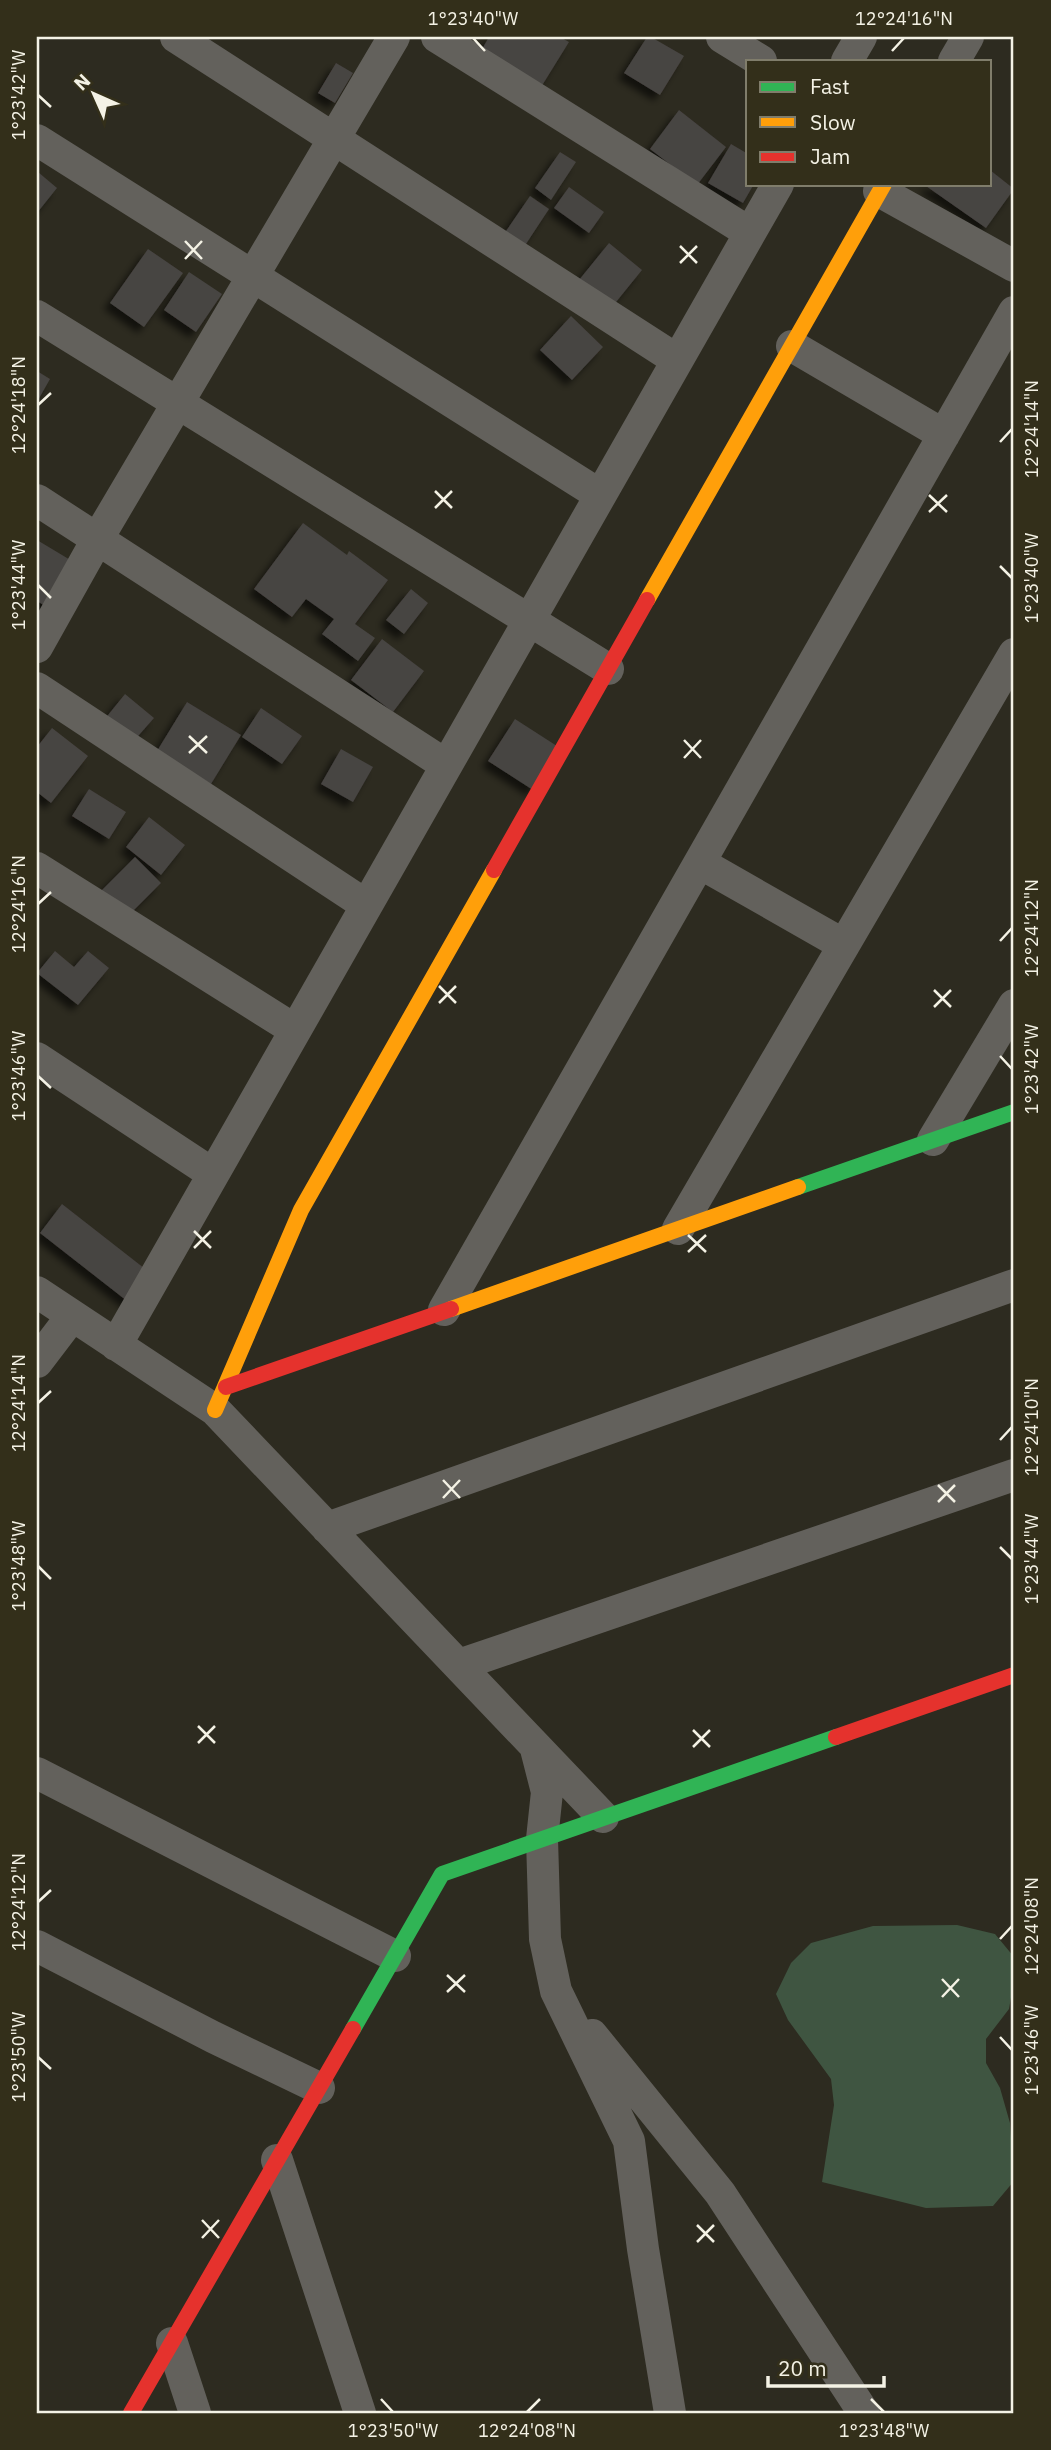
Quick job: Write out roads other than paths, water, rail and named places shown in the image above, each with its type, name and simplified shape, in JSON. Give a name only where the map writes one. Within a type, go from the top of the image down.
[{"type":"street","points":[[176,37],[677,360]]},
{"type":"street","points":[[37,647],[98,538],[394,37]]},
{"type":"street","points":[[437,37],[750,233]]},
{"type":"street","points":[[722,37],[759,60]]},
{"type":"street","points":[[848,60],[861,37]]},
{"type":"street","points":[[955,60],[968,37]]},
{"type":"street","points":[[37,140],[600,495]]},
{"type":"street","points":[[116,1345],[777,186]]},
{"type":"street","points":[[220,1399],[301,1210],[881,188],[1014,266]]},
{"type":"street","points":[[444,1310],[1014,312]]},
{"type":"street","points":[[37,316],[608,669]]},
{"type":"street","points":[[792,346],[944,435]]},
{"type":"street","points":[[37,500],[446,765]]},
{"type":"street","points":[[678,1229],[1014,654]]},
{"type":"street","points":[[37,688],[366,905]]},
{"type":"street","points":[[700,863],[844,945]]},
{"type":"street","points":[[37,868],[295,1030]]},
{"type":"street","points":[[933,1140],[1014,1005]]},
{"type":"street","points":[[37,1059],[213,1174]]},
{"type":"street","points":[[220,1399],[444,1310],[1014,1112]]},
{"type":"street","points":[[327,1528],[1014,1285]]},
{"type":"street","points":[[37,1293],[116,1345],[220,1399],[327,1528],[603,1817]]},
{"type":"street","points":[[37,1362],[72,1316]]},
{"type":"street","points":[[459,1665],[1014,1475]]},
{"type":"street","points":[[131,2413],[442,1874],[1014,1675]]},
{"type":"street","points":[[534,1745],[547,1792],[542,1839],[545,1939],[555,1991],[629,2141],[643,2249],[670,2413]]},
{"type":"street","points":[[37,1773],[395,1956]]},
{"type":"street","points":[[37,1946],[213,2037],[319,2088]]},
{"type":"street","points":[[555,1991],[720,2193],[864,2413]]},
{"type":"street","points":[[277,2160],[360,2413]]},
{"type":"street","points":[[172,2343],[195,2413]]}]
